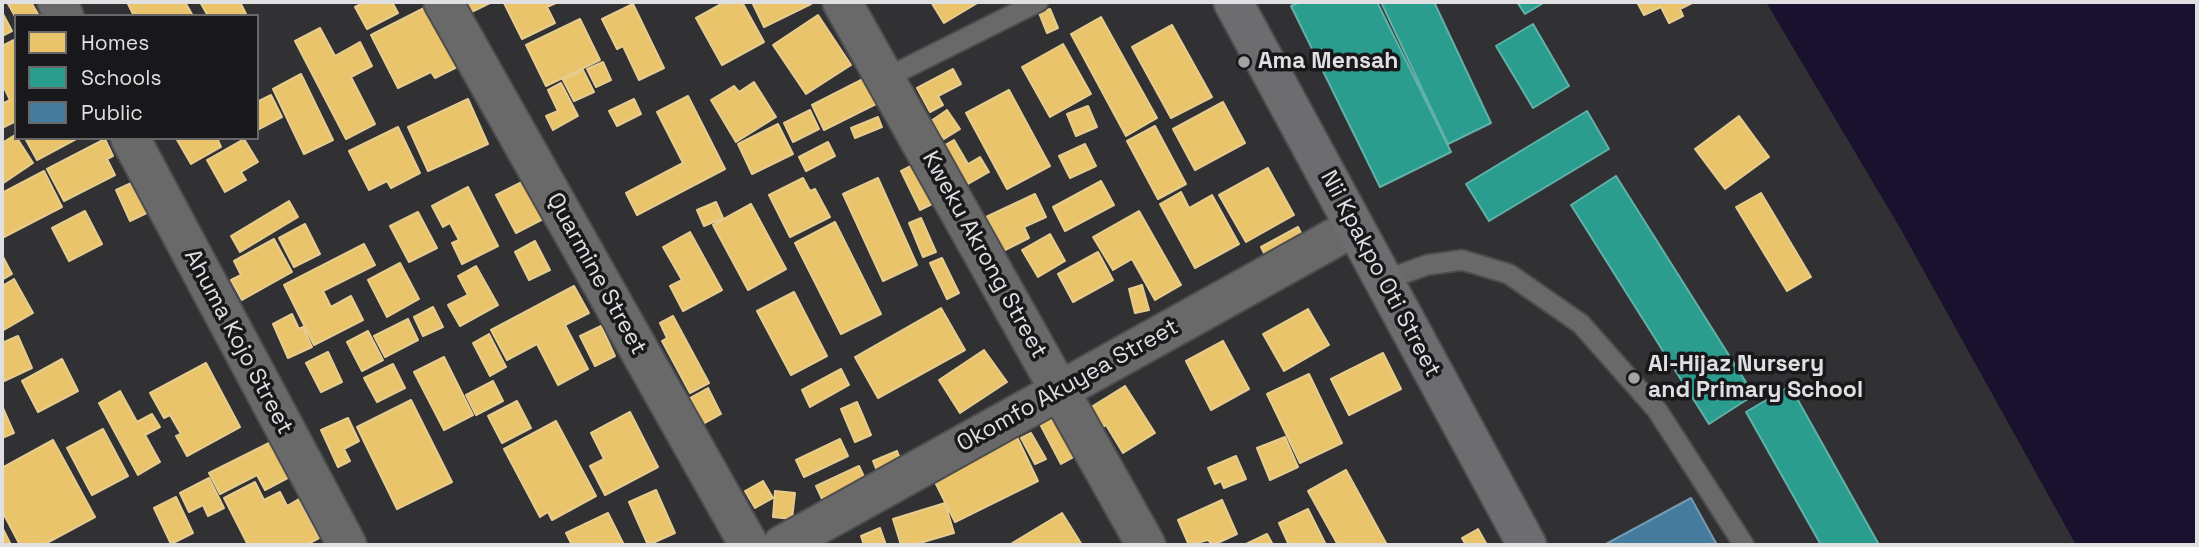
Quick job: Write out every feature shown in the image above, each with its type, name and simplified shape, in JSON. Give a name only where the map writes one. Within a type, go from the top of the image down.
[{"type":"main road","name":"Nii Kpakpo Oti Street","points":[[1233,2],[1527,545]]},
{"type":"street","name":"Quarmine Street","points":[[443,2],[749,545]]},
{"type":"street","name":"Kweku Akrong Street","points":[[842,2],[1146,545]]},
{"type":"street","name":"Ahuma Kojo Street","points":[[131,140],[347,545]]},
{"type":"street","name":"Okomfo Akuyea Street","points":[[782,545],[1354,227]]},
{"type":"lane","points":[[884,79],[1038,2]]},
{"type":"lane","points":[[1385,280],[1427,265],[1462,260],[1509,274],[1581,324],[1657,410],[1744,545]]},
{"type":"shaded area","points":[[1766,2],[2197,2],[2197,545],[2076,545],[1900,228]]},
{"type":"building: Homes","points":[[7,2],[31,2],[38,14],[14,14]]},
{"type":"building: Homes","points":[[185,2],[192,14],[133,14],[128,4]]},
{"type":"building: Homes","points":[[200,2],[240,2],[246,14],[207,14]]},
{"type":"building: Homes","points":[[365,2],[392,2],[398,13],[367,29],[355,7]]},
{"type":"building: Homes","points":[[449,2],[492,2],[457,19]]},
{"type":"building: Homes","points":[[558,2],[547,7],[555,23],[522,39],[504,3]]},
{"type":"building: Homes","points":[[725,2],[742,2],[764,42],[722,65],[696,18]]},
{"type":"building: Homes","points":[[752,2],[809,2],[811,4],[764,27]]},
{"type":"building: Homes","points":[[931,2],[979,2],[944,23]]},
{"type":"building: Homes","points":[[1637,2],[1694,2],[1680,9],[1683,16],[1669,23],[1661,7],[1644,15]]},
{"type":"building: Homes","points":[[633,4],[664,68],[639,80],[623,46],[617,49],[602,19]]},
{"type":"building: Homes","points":[[430,5],[461,65],[435,78],[431,72],[398,88],[371,35]]},
{"type":"building: Homes","points":[[1050,9],[1058,28],[1047,33],[1039,13]]},
{"type":"building: Homes","points":[[2,12],[12,31],[2,36]]},
{"type":"building: Homes","points":[[818,15],[851,65],[806,94],[773,45]]},
{"type":"building: Homes","points":[[1101,17],[1157,118],[1126,136],[1071,34]]},
{"type":"building: Homes","points":[[580,19],[600,60],[546,86],[526,45]]},
{"type":"building: Homes","points":[[1172,25],[1212,97],[1171,118],[1132,47]]},
{"type":"building: Homes","points":[[320,28],[335,56],[360,42],[372,66],[351,77],[375,124],[346,139],[295,41]]},
{"type":"building: Homes","points":[[14,40],[14,122],[2,128],[2,104],[10,100],[2,83],[2,46]]},
{"type":"building: Homes","points":[[1063,44],[1091,94],[1050,117],[1022,67]]},
{"type":"building: Homes","points":[[603,62],[611,80],[596,87],[587,69]]},
{"type":"building: Homes","points":[[953,69],[961,84],[938,96],[943,105],[930,112],[917,88]]},
{"type":"building: Homes","points":[[583,70],[594,92],[574,101],[563,80]]},
{"type":"building: Homes","points":[[301,74],[333,140],[304,154],[273,89]]},
{"type":"building: Homes","points":[[867,77],[880,102],[824,130],[812,105]]},
{"type":"building: Homes","points":[[754,82],[776,117],[736,142],[711,100],[734,86],[739,92]]},
{"type":"building: Homes","points":[[561,83],[578,116],[553,130],[546,116],[558,111],[548,90]]},
{"type":"building: Homes","points":[[1009,90],[1050,166],[1007,189],[966,113]]},
{"type":"building: Homes","points":[[271,95],[282,117],[259,129],[259,101]]},
{"type":"building: Homes","points":[[688,96],[725,169],[637,215],[626,193],[683,163],[657,112]]},
{"type":"building: Homes","points":[[468,99],[488,144],[428,171],[408,127]]},
{"type":"building: Homes","points":[[634,99],[641,114],[617,126],[609,111]]},
{"type":"building: Homes","points":[[1223,102],[1245,143],[1195,170],[1173,129]]},
{"type":"building: Homes","points":[[1088,106],[1097,127],[1076,136],[1067,114]]},
{"type":"building: Homes","points":[[810,110],[819,129],[793,142],[784,123]]},
{"type":"building: Homes","points":[[947,110],[960,129],[944,139],[931,121]]},
{"type":"building: Homes","points":[[1739,116],[1769,157],[1725,189],[1695,149]]},
{"type":"building: Homes","points":[[878,117],[882,127],[855,138],[851,128]]},
{"type":"building: Homes","points":[[778,124],[793,154],[752,174],[738,144]]},
{"type":"building: Homes","points":[[1155,126],[1186,184],[1158,199],[1127,141]]},
{"type":"building: Homes","points":[[398,127],[420,173],[391,188],[387,181],[369,190],[349,151]]},
{"type":"building: Homes","points":[[14,136],[14,140],[18,140],[33,163],[2,184],[2,143]]},
{"type":"building: Homes","points":[[26,140],[74,140],[37,160]]},
{"type":"building: Homes","points":[[105,140],[113,156],[107,159],[115,175],[64,201],[47,169]]},
{"type":"building: Homes","points":[[177,140],[218,140],[221,147],[191,164]]},
{"type":"building: Homes","points":[[245,140],[258,162],[241,172],[246,180],[225,192],[207,160]]},
{"type":"building: Homes","points":[[954,140],[968,164],[980,157],[989,172],[961,188],[938,149]]},
{"type":"building: Homes","points":[[828,142],[835,156],[806,171],[799,157]]},
{"type":"building: Homes","points":[[1085,144],[1096,166],[1070,178],[1059,156]]},
{"type":"building: Homes","points":[[917,163],[936,202],[920,210],[901,171]]},
{"type":"building: Homes","points":[[1268,168],[1294,215],[1246,242],[1219,195]]},
{"type":"building: Homes","points":[[44,171],[62,207],[2,238],[2,193]]},
{"type":"building: Homes","points":[[803,178],[810,191],[815,189],[830,217],[790,237],[769,195]]},
{"type":"building: Homes","points":[[878,178],[917,265],[883,281],[843,194]]},
{"type":"building: Homes","points":[[140,179],[155,209],[130,221],[116,190]]},
{"type":"building: Homes","points":[[526,180],[545,218],[516,233],[496,195]]},
{"type":"building: Homes","points":[[1101,181],[1114,205],[1065,231],[1053,207]]},
{"type":"building: Homes","points":[[468,187],[498,246],[462,264],[452,243],[459,240],[450,223],[443,227],[432,206]]},
{"type":"building: Homes","points":[[1181,192],[1189,208],[1212,195],[1239,244],[1195,268],[1160,204]]},
{"type":"building: Homes","points":[[1761,193],[1811,277],[1787,291],[1736,207]]},
{"type":"building: Homes","points":[[1035,194],[1046,217],[1024,227],[1029,238],[1003,251],[986,217]]},
{"type":"building: Homes","points":[[289,201],[298,217],[240,252],[231,236]]},
{"type":"building: Homes","points":[[716,202],[723,218],[704,226],[697,210]]},
{"type":"building: Homes","points":[[751,204],[786,269],[748,290],[713,225]]},
{"type":"building: Homes","points":[[85,211],[102,244],[69,261],[52,228]]},
{"type":"building: Homes","points":[[1139,211],[1181,285],[1155,300],[1132,259],[1113,270],[1093,237]]},
{"type":"building: Homes","points":[[418,212],[437,248],[409,262],[390,226]]},
{"type":"building: Homes","points":[[921,218],[936,252],[923,257],[909,223]]},
{"type":"building: Homes","points":[[835,222],[881,314],[841,334],[795,243]]},
{"type":"building: Homes","points":[[305,224],[320,254],[294,267],[279,238]]},
{"type":"building: Homes","points":[[1298,227],[1306,243],[1269,263],[1261,247]]},
{"type":"building: Homes","points":[[690,232],[722,290],[683,311],[670,286],[682,280],[663,247]]},
{"type":"building: Homes","points":[[1050,234],[1065,261],[1038,277],[1022,250]]},
{"type":"building: Homes","points":[[274,239],[292,272],[242,300],[231,280],[241,275],[234,261]]},
{"type":"building: Homes","points":[[535,241],[550,270],[529,280],[515,252]]},
{"type":"building: Homes","points":[[364,244],[375,265],[323,291],[331,307],[351,296],[363,320],[314,345],[284,285]]},
{"type":"building: Homes","points":[[1098,252],[1113,280],[1073,302],[1058,274]]},
{"type":"building: Homes","points":[[2,255],[12,274],[2,280]]},
{"type":"building: Homes","points":[[942,258],[959,293],[947,299],[930,263]]},
{"type":"building: Homes","points":[[400,263],[419,299],[387,317],[368,280]]},
{"type":"building: Homes","points":[[476,266],[498,305],[460,326],[448,305],[468,295],[458,276]]},
{"type":"building: Homes","points":[[14,279],[33,313],[2,331],[2,286]]},
{"type":"building: Homes","points":[[1142,285],[1149,310],[1135,313],[1129,289]]},
{"type":"building: Homes","points":[[574,286],[589,313],[565,325],[588,369],[558,385],[537,344],[507,360],[491,330]]},
{"type":"building: Homes","points":[[794,292],[827,356],[791,375],[757,311]]},
{"type":"building: Homes","points":[[433,307],[443,327],[423,336],[414,317]]},
{"type":"building: Homes","points":[[941,308],[965,350],[878,398],[855,357]]},
{"type":"building: Homes","points":[[1308,309],[1329,345],[1284,371],[1263,334]]},
{"type":"building: Homes","points":[[292,314],[299,329],[303,327],[312,347],[288,358],[273,324]]},
{"type":"building: Homes","points":[[673,316],[709,383],[690,393],[662,341],[667,338],[660,323]]},
{"type":"building: Homes","points":[[408,319],[418,340],[385,357],[374,336]]},
{"type":"building: Homes","points":[[601,326],[615,356],[595,366],[580,336]]},
{"type":"building: Homes","points":[[368,331],[383,360],[362,371],[347,342]]},
{"type":"building: Homes","points":[[489,334],[506,367],[490,376],[473,343]]},
{"type":"building: Homes","points":[[18,336],[32,368],[2,382],[2,343]]},
{"type":"building: Homes","points":[[1223,341],[1249,389],[1211,410],[1186,361]]},
{"type":"building: Homes","points":[[984,350],[1007,382],[960,413],[939,380]]},
{"type":"building: Homes","points":[[328,352],[342,382],[321,392],[306,363]]},
{"type":"building: Homes","points":[[1383,353],[1401,389],[1349,415],[1331,379]]},
{"type":"building: Homes","points":[[444,357],[473,415],[444,430],[414,372]]},
{"type":"building: Homes","points":[[62,359],[78,391],[38,412],[22,381]]},
{"type":"building: Homes","points":[[206,363],[240,427],[187,456],[176,436],[181,434],[170,415],[164,418],[150,393]]},
{"type":"building: Homes","points":[[393,364],[405,388],[377,402],[364,378]]},
{"type":"building: Homes","points":[[841,369],[849,385],[810,407],[802,390]]},
{"type":"building: Homes","points":[[1309,374],[1342,443],[1300,463],[1267,394]]},
{"type":"building: Homes","points":[[493,381],[503,401],[476,415],[466,395]]},
{"type":"building: Homes","points":[[1125,386],[1155,433],[1123,453],[1106,425],[1100,429],[1088,409]]},
{"type":"building: Homes","points":[[708,388],[721,414],[703,424],[690,398]]},
{"type":"building: Homes","points":[[120,391],[137,422],[152,414],[160,427],[145,435],[160,462],[138,475],[99,403]]},
{"type":"building: Homes","points":[[411,400],[452,482],[397,509],[357,427]]},
{"type":"building: Homes","points":[[517,401],[531,428],[502,443],[488,416]]},
{"type":"building: Homes","points":[[857,402],[871,435],[855,442],[841,409]]},
{"type":"building: Homes","points":[[2,406],[14,433],[2,438]]},
{"type":"building: Homes","points":[[630,412],[658,467],[605,495],[590,466],[604,459],[591,433]]},
{"type":"building: Homes","points":[[1056,412],[1079,454],[1061,464],[1039,422]]},
{"type":"building: Homes","points":[[348,418],[359,441],[344,449],[350,461],[338,467],[321,430]]},
{"type":"building: Homes","points":[[556,421],[596,496],[552,520],[548,512],[540,517],[504,449]]},
{"type":"building: Homes","points":[[103,429],[128,476],[92,495],[67,448]]},
{"type":"building: Homes","points":[[1031,433],[1046,459],[1035,464],[1021,438]]},
{"type":"building: Homes","points":[[1017,437],[1038,481],[955,522],[933,478]]},
{"type":"building: Homes","points":[[1285,437],[1298,467],[1270,480],[1257,448]]},
{"type":"building: Homes","points":[[279,438],[297,473],[265,490],[257,475],[220,494],[209,473]]},
{"type":"building: Homes","points":[[840,439],[848,456],[804,477],[796,460]]},
{"type":"building: Homes","points":[[53,440],[95,517],[43,545],[20,545],[2,511],[2,468]]},
{"type":"building: Homes","points":[[897,451],[903,466],[879,476],[873,461]]},
{"type":"building: Homes","points":[[1236,456],[1246,479],[1224,488],[1221,481],[1215,484],[1208,468]]},
{"type":"building: Homes","points":[[859,466],[866,481],[823,501],[816,486]]},
{"type":"building: Homes","points":[[1346,470],[1387,545],[1338,545],[1308,491]]},
{"type":"building: Homes","points":[[209,478],[224,508],[208,516],[203,505],[189,512],[180,493]]},
{"type":"building: Homes","points":[[763,481],[773,498],[755,508],[745,491]]},
{"type":"building: Homes","points":[[255,482],[264,500],[280,492],[287,506],[299,499],[319,538],[306,545],[248,545],[224,498]]},
{"type":"building: Homes","points":[[656,490],[675,533],[648,545],[629,502]]},
{"type":"building: Homes","points":[[775,491],[795,493],[792,519],[773,517]]},
{"type":"building: Homes","points":[[176,497],[193,533],[171,544],[154,508]]},
{"type":"building: Homes","points":[[1222,500],[1237,534],[1213,545],[1208,540],[1189,545],[1178,520]]},
{"type":"building: Homes","points":[[945,503],[954,533],[913,545],[901,545],[893,519]]},
{"type":"building: Homes","points":[[1308,509],[1326,545],[1289,545],[1279,523]]},
{"type":"building: Homes","points":[[608,513],[624,545],[572,545],[566,533]]},
{"type":"building: Homes","points":[[1062,513],[1082,545],[1009,545]]},
{"type":"building: Homes","points":[[2,527],[11,545],[2,545]]},
{"type":"building: Homes","points":[[880,528],[886,545],[864,545],[861,536]]},
{"type":"building: Homes","points":[[1478,529],[1487,545],[1466,545],[1462,538]]},
{"type":"building: Homes","points":[[1267,534],[1273,545],[1244,545]]},
{"type":"building: Schools","points":[[1300,2],[1377,2],[1451,152],[1380,187],[1291,6]]},
{"type":"building: Schools","points":[[1381,2],[1434,2],[1491,123],[1448,144]]},
{"type":"building: Schools","points":[[1517,2],[1545,2],[1525,14]]},
{"type":"building: Schools","points":[[1533,24],[1569,86],[1533,108],[1496,46]]},
{"type":"building: Schools","points":[[1587,111],[1609,149],[1489,221],[1466,184]]},
{"type":"building: Schools","points":[[1616,176],[1754,395],[1709,424],[1571,205]]},
{"type":"building: Schools","points":[[1790,386],[1878,543],[1875,545],[1821,545],[1746,412]]},
{"type":"building: Public","points":[[1691,498],[1717,545],[1606,545],[1606,544]]},
{"type":"place","name":"Ama Mensah","points":[[1244,62]]},
{"type":"place","name":"Al-Hijaz Nursery and Primary School","points":[[1634,378]]}]
